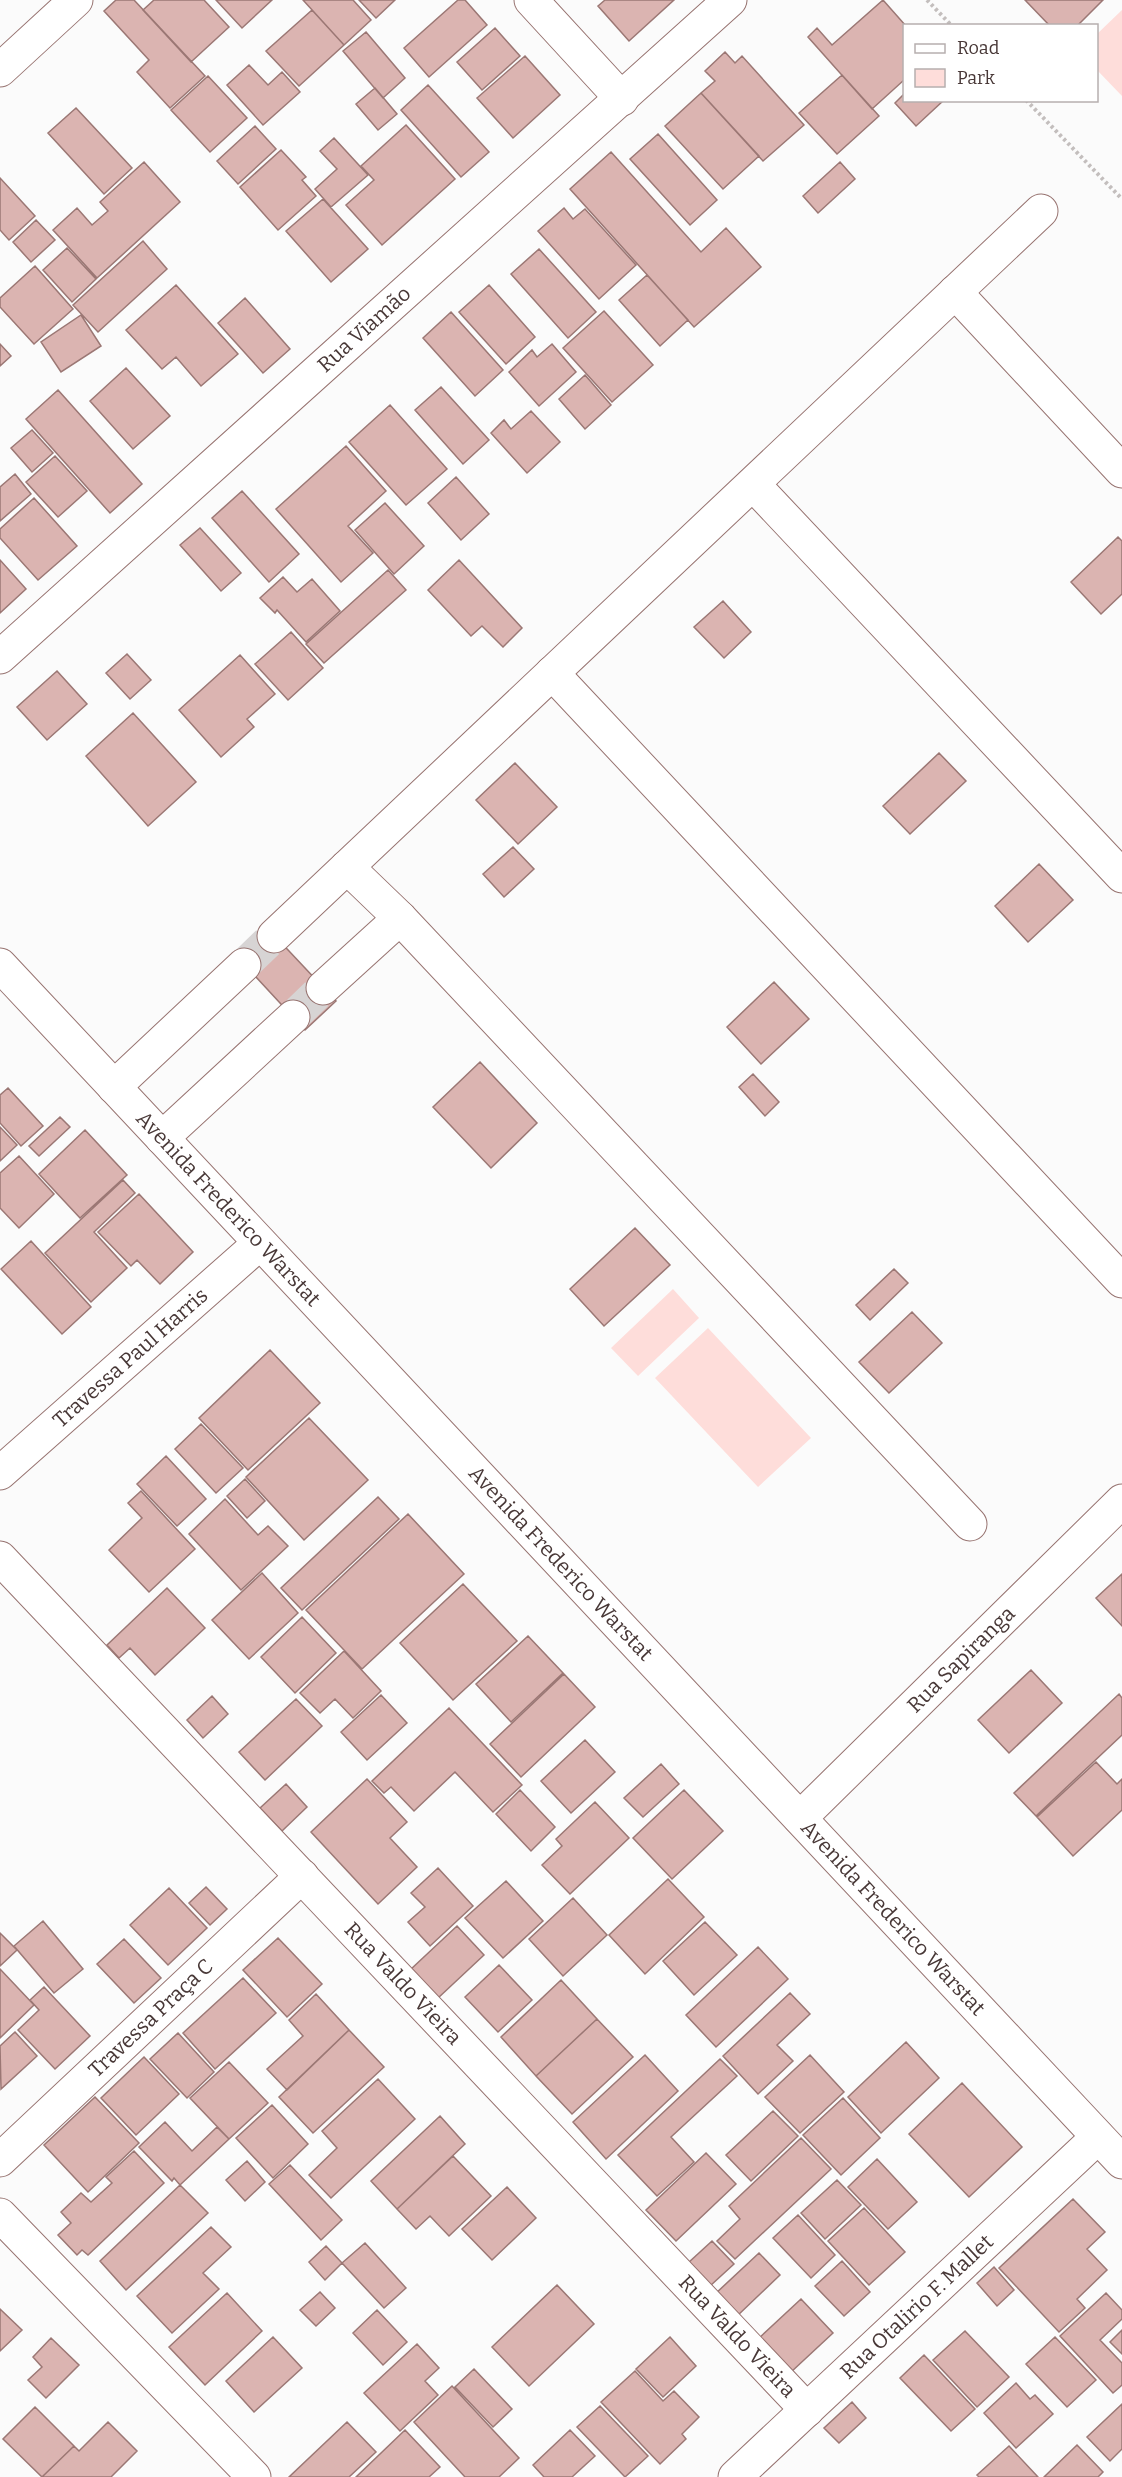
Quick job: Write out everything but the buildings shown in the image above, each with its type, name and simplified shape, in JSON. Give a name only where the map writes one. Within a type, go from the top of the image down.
[{"type":"street","points":[[0,70],[76,0]]},
{"type":"street","points":[[531,0],[622,99]]},
{"type":"street","name":"Rua Viamão","points":[[0,657],[730,0]]},
{"type":"street","points":[[274,936],[1041,211]]},
{"type":"street","points":[[955,292],[1122,471]]},
{"type":"street","points":[[753,484],[1122,876]]},
{"type":"street","points":[[552,673],[1122,1281]]},
{"type":"street","points":[[347,867],[400,918],[970,1524]]},
{"type":"street","points":[[323,988],[400,918]]},
{"type":"street","points":[[114,1087],[244,964]]},
{"type":"street","name":"Avenida Frederico Warstat","points":[[0,965],[1122,2162]]},
{"type":"street","points":[[162,1138],[293,1017]]},
{"type":"street","name":"Travessa Paul Harris","points":[[0,1473],[261,1243]]},
{"type":"street","name":"Rua Sapiranga","points":[[800,1818],[1122,1501]]},
{"type":"street","name":"Rua Valdo Vieira","points":[[0,1558],[807,2410]]},
{"type":"street","name":"Travessa Praça C","points":[[0,2160],[302,1876]]},
{"type":"street","name":"Rua Otalirio F. Mallet","points":[[735,2477],[1098,2137]]},
{"type":"street","points":[[0,2215],[254,2477]]},
{"type":"path","points":[[927,0],[950,24]]},
{"type":"path","points":[[1028,102],[1122,199]]},
{"type":"green space","points":[[1122,10],[1122,96],[1098,71],[1098,33]]},
{"type":"green space","points":[[673,1289],[699,1318],[638,1376],[611,1348]]},
{"type":"green space","points":[[708,1328],[811,1438],[758,1487],[655,1378]]},
{"type":"tunnel","points":[[244,965],[274,936]]},
{"type":"tunnel","points":[[293,1017],[323,988]]}]
